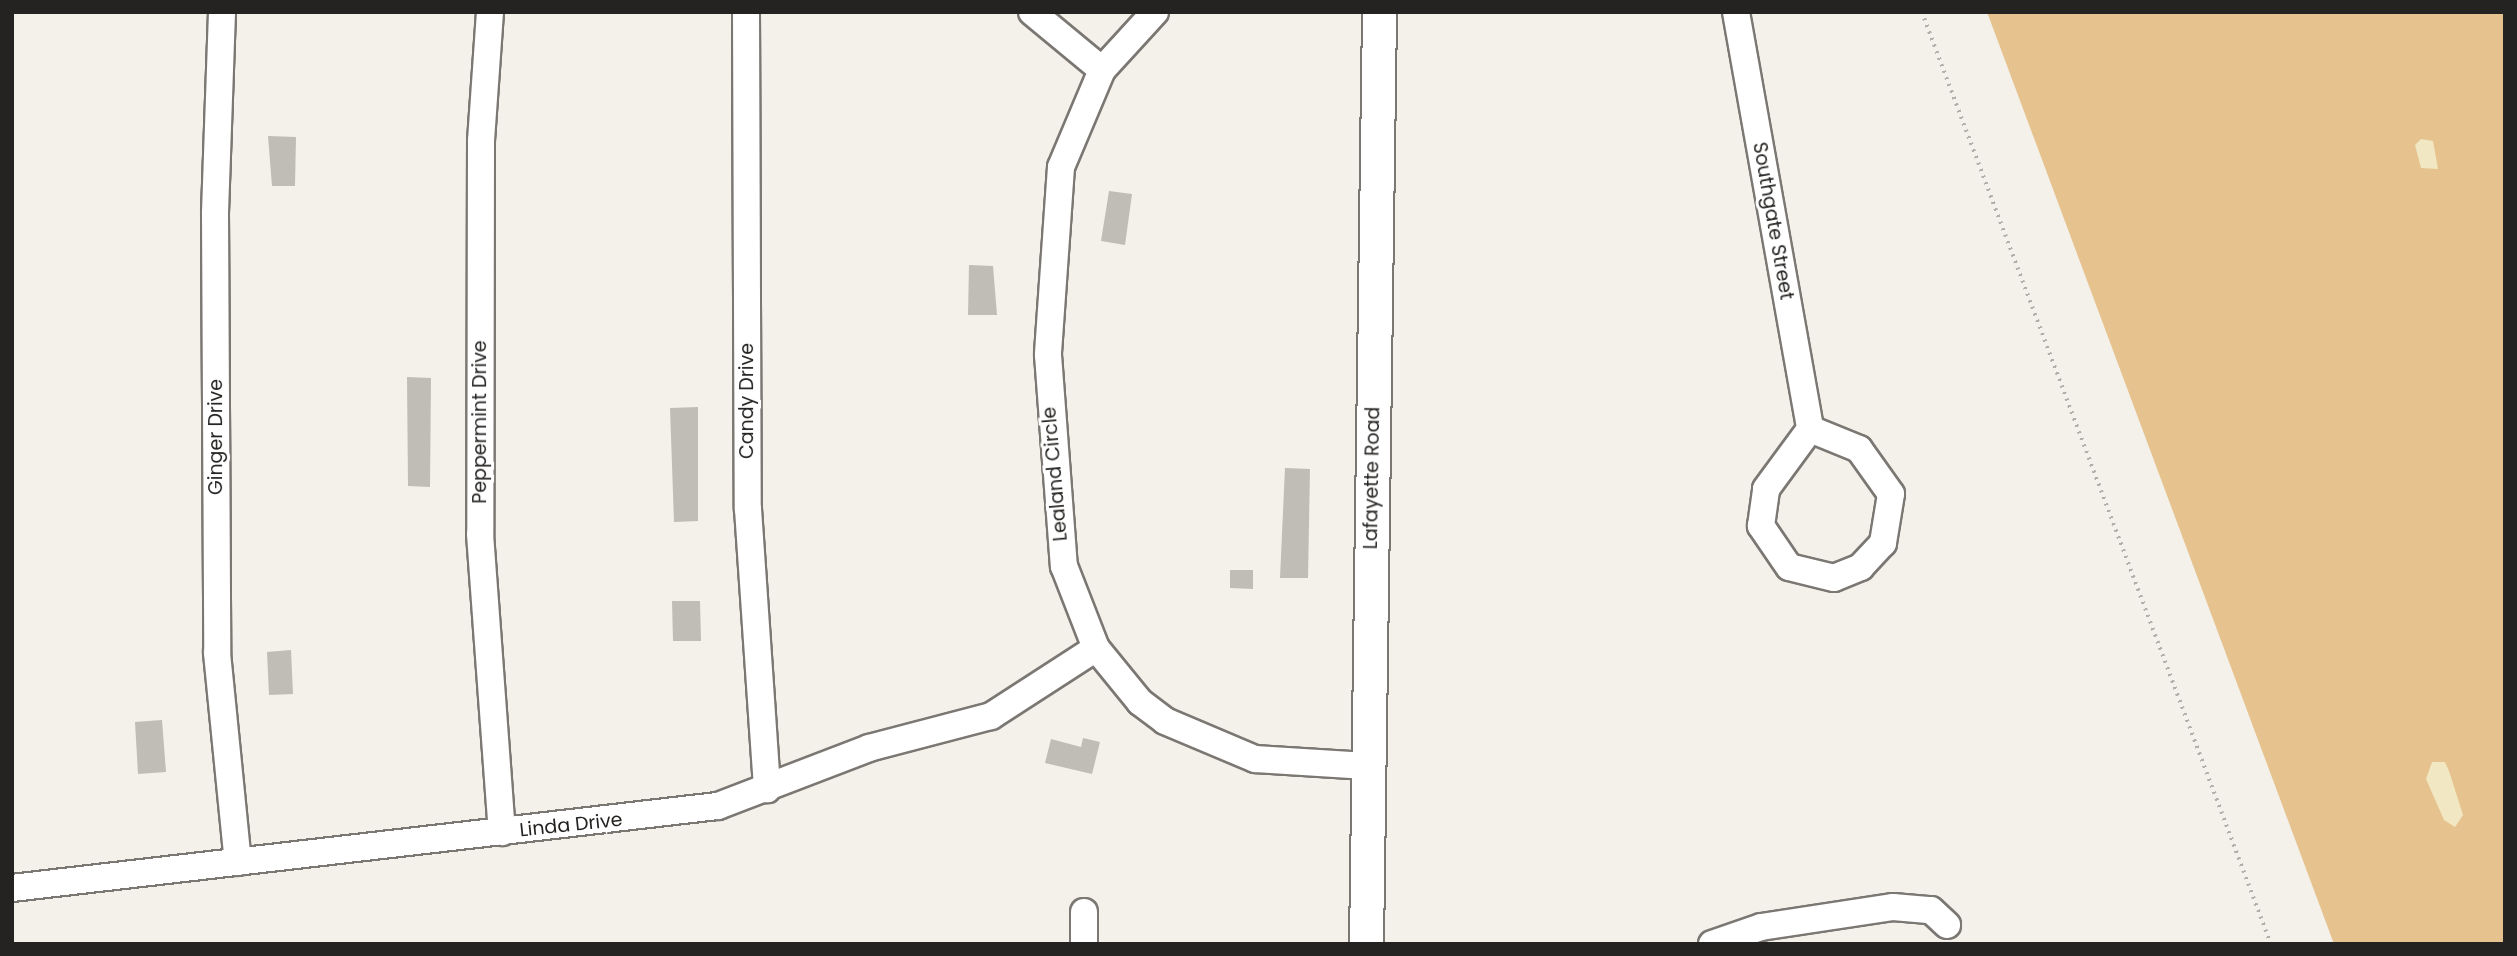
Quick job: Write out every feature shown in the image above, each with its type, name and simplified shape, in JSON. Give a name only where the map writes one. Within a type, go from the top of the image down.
[{"type":"main road","name":"Lafayette Road","points":[[1366,944],[1379,12]]},
{"type":"street","name":"Ginger Drive","points":[[222,12],[215,188],[217,653],[238,862]]},
{"type":"street","name":"Peppermint Drive","points":[[490,12],[481,141],[480,534],[502,832]]},
{"type":"street","name":"Candy Drive","points":[[746,12],[748,509],[767,789]]},
{"type":"street","points":[[1032,12],[1102,70]]},
{"type":"street","name":"Lealand Circle","points":[[1155,12],[1102,70],[1062,167],[1048,355],[1057,527],[1078,611],[1096,648],[1140,702],[1194,737],[1255,759],[1367,766]]},
{"type":"street","name":"Southgate Street","points":[[1736,12],[1810,429]]},
{"type":"street","points":[[1810,429],[1859,449],[1891,494],[1883,543],[1861,567],[1834,578],[1789,567],[1761,526],[1766,489],[1810,429]]},
{"type":"street","name":"Linda Drive","points":[[12,888],[718,806],[869,748],[991,716],[1096,648]]},
{"type":"street","points":[[1712,944],[1761,927],[1893,907],[1931,910],[1947,925]]},
{"type":"street","points":[[1084,912],[1084,944]]},
{"type":"path","points":[[1922,12],[2271,944]]},
{"type":"shaded area","points":[[1987,12],[2505,12],[2505,944],[2334,944]]},
{"type":"sand","points":[[2421,139],[2433,141],[2438,169],[2421,168],[2415,145]]},
{"type":"sand","points":[[2432,762],[2445,762],[2449,771],[2463,815],[2455,827],[2444,820],[2426,779]]},
{"type":"building","points":[[268,136],[296,137],[295,186],[272,186]]},
{"type":"building","points":[[1109,191],[1132,194],[1125,245],[1101,241]]},
{"type":"building","points":[[969,265],[993,266],[997,315],[968,315]]},
{"type":"building","points":[[407,377],[431,378],[430,487],[408,486]]},
{"type":"building","points":[[698,407],[698,521],[674,522],[670,408]]},
{"type":"building","points":[[1285,468],[1310,469],[1308,578],[1280,578]]},
{"type":"building","points":[[1230,570],[1253,570],[1253,589],[1230,588]]},
{"type":"building","points":[[672,601],[700,601],[701,641],[673,641]]},
{"type":"building","points":[[291,650],[293,694],[269,695],[267,652]]},
{"type":"building","points":[[162,720],[166,772],[138,774],[135,722]]},
{"type":"building","points":[[1083,738],[1100,742],[1092,774],[1045,763],[1051,739],[1081,747]]}]
